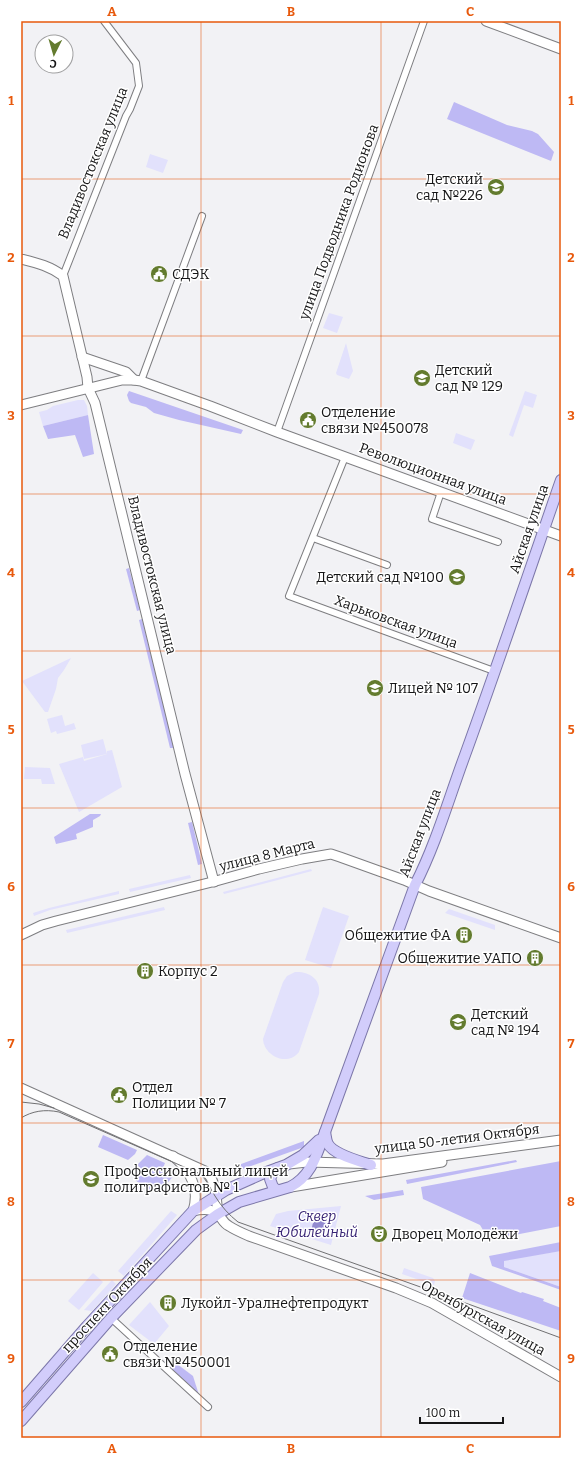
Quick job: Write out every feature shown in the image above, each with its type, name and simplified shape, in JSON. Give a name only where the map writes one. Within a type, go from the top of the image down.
[{"type":"main road","points":[[486,21],[500,23],[561,49]]},
{"type":"main road","points":[[21,259],[39,263],[53,269],[63,276]]},
{"type":"main road","name":"Владивостокская улица","points":[[63,276],[87,377],[88,388],[95,403],[185,774],[214,882]]},
{"type":"main road","points":[[82,357],[126,372],[138,380]]},
{"type":"main road","name":"Революционная улица","points":[[21,405],[122,380],[138,380],[561,536]]},
{"type":"main road","name":"Айская улица","points":[[290,1187],[302,1180],[313,1162],[325,1132],[414,885],[422,871],[435,837],[561,480]]},
{"type":"main road","name":"улица 8 Марта","points":[[21,935],[42,925],[56,921],[214,882],[266,867],[309,857],[331,854],[561,938]]},
{"type":"main road","points":[[21,1088],[69,1111],[173,1156],[209,1174],[213,1181],[218,1214]]},
{"type":"main road","points":[[325,1132],[328,1144],[333,1150],[371,1165]]},
{"type":"main road","name":"улица 50-летия Октября","points":[[193,1211],[215,1196],[282,1166],[309,1151],[325,1132]]},
{"type":"main road","name":"улица 50-летия Октября","points":[[282,1166],[313,1162],[371,1165],[404,1162],[561,1140]]},
{"type":"main road","points":[[218,1214],[239,1202],[277,1190],[311,1183],[428,1165],[492,1150]]},
{"type":"main road","points":[[173,1156],[185,1167],[193,1182],[196,1193],[196,1202],[193,1211],[206,1209],[218,1214]]},
{"type":"main road","points":[[277,1190],[273,1187],[270,1179],[273,1172],[282,1166]]},
{"type":"main road","name":"проспект Октября","points":[[21,1402],[193,1211]]},
{"type":"main road","name":"проспект Октября","points":[[21,1421],[111,1318],[161,1268],[196,1230],[218,1214]]},
{"type":"main road","name":"Оренбургская улица","points":[[218,1214],[222,1221],[228,1226],[249,1236],[396,1288],[432,1303],[561,1377]]},
{"type":"main road","points":[[150,1258],[161,1268]]},
{"type":"street","name":"Владивостокская улица","points":[[63,276],[139,86],[136,63],[104,21]]},
{"type":"street","name":"улица Подводника Родионова","points":[[277,432],[424,21]]},
{"type":"street","points":[[138,380],[202,216]]},
{"type":"street","points":[[345,457],[313,538],[386,565]]},
{"type":"street","points":[[441,492],[432,519],[498,542]]},
{"type":"street","name":"Харьковская улица","points":[[313,538],[289,596],[494,671]]},
{"type":"street","points":[[111,1318],[208,1407]]},
{"type":"green space","points":[[150,154],[168,160],[163,173],[146,167]]},
{"type":"green space","points":[[329,313],[343,317],[337,333],[323,328]]},
{"type":"green space","points":[[346,343],[353,371],[349,379],[337,375],[336,373]]},
{"type":"green space","points":[[525,391],[537,395],[533,408],[524,405],[513,437],[509,435]]},
{"type":"green space","points":[[84,400],[87,406],[88,415],[43,426],[39,412],[47,410],[53,406]]},
{"type":"green space","points":[[456,433],[475,440],[471,450],[453,443]]},
{"type":"green space","points":[[71,658],[58,678],[48,712],[45,712],[22,681]]},
{"type":"green space","points":[[62,715],[65,726],[74,723],[76,729],[57,734],[56,731],[51,733],[47,719]]},
{"type":"green space","points":[[103,739],[107,754],[84,759],[81,745]]},
{"type":"green space","points":[[112,750],[122,787],[79,812],[59,764],[83,757],[84,761],[107,754],[107,751]]},
{"type":"green space","points":[[25,767],[50,768],[55,784],[42,784],[41,779],[24,779]]},
{"type":"green space","points":[[311,869],[312,871],[224,894],[223,892]]},
{"type":"green space","points":[[190,875],[191,878],[130,892],[129,889]]},
{"type":"green space","points":[[119,891],[119,894],[50,910],[34,916],[33,913],[49,908]]},
{"type":"green space","points":[[164,907],[165,910],[67,933],[66,930]]},
{"type":"green space","points":[[323,907],[349,916],[331,968],[305,960]]},
{"type":"green space","points":[[449,909],[495,925],[495,930],[445,913]]},
{"type":"green space","points":[[295,972],[305,973],[313,977],[318,984],[319,994],[299,1052],[288,1059],[277,1058],[267,1050],[263,1039],[283,982],[287,976]]},
{"type":"green space","name":"Сквер Юбилейный","points":[[341,1206],[331,1245],[270,1226],[276,1214],[288,1211]]},
{"type":"green space","points":[[171,1211],[177,1215],[124,1276],[118,1271]]},
{"type":"green space","points":[[561,1251],[561,1287],[504,1267],[504,1260]]},
{"type":"green space","points":[[404,1268],[433,1278],[435,1281],[434,1285],[402,1274]]},
{"type":"green space","points":[[93,1273],[103,1282],[79,1310],[68,1301]]},
{"type":"green space","points":[[112,1280],[116,1284],[92,1311],[84,1310]]},
{"type":"green space","points":[[150,1302],[169,1326],[154,1344],[129,1325]]},
{"type":"shaded area","points":[[454,102],[507,125],[532,131],[538,134],[554,152],[551,161],[447,119]]},
{"type":"shaded area","points":[[129,391],[243,430],[241,434],[154,413],[146,407],[131,403],[127,395]]},
{"type":"shaded area","points":[[88,415],[94,454],[83,457],[75,435],[48,439],[43,426]]},
{"type":"shaded area","points":[[129,568],[140,610],[137,611],[126,569]]},
{"type":"shaded area","points":[[142,619],[174,748],[170,748],[139,620]]},
{"type":"shaded area","points":[[90,814],[101,814],[93,820],[93,827],[76,834],[77,839],[56,844],[54,837]]},
{"type":"shaded area","points":[[192,822],[202,864],[198,865],[188,823]]},
{"type":"shaded area","points":[[103,1135],[137,1150],[135,1154],[128,1160],[98,1147]]},
{"type":"shaded area","points":[[304,1141],[304,1147],[229,1174],[225,1170]]},
{"type":"shaded area","points":[[147,1155],[165,1163],[163,1168],[176,1173],[162,1189],[157,1184],[150,1192],[134,1179],[142,1170],[137,1165]]},
{"type":"shaded area","points":[[516,1160],[517,1162],[407,1184],[406,1180]]},
{"type":"shaded area","points":[[561,1161],[561,1226],[489,1240],[480,1225],[423,1199],[421,1187]]},
{"type":"shaded area","points":[[403,1190],[404,1195],[374,1200],[365,1196]]},
{"type":"shaded area","points":[[316,1220],[322,1220],[326,1224],[326,1230],[322,1234],[316,1234],[312,1230],[312,1224]]},
{"type":"shaded area","points":[[561,1242],[561,1251],[504,1261],[504,1267],[561,1287],[561,1290],[492,1266],[489,1256]]},
{"type":"shaded area","points":[[470,1273],[521,1293],[522,1292],[544,1299],[543,1301],[561,1308],[561,1331],[462,1298]]},
{"type":"shaded area","points":[[169,1358],[193,1376],[199,1395],[164,1362]]},
{"type":"tram line","points":[[21,1102],[39,1104],[54,1108]]},
{"type":"tram line","points":[[21,1118],[39,1111],[59,1112],[200,1174],[207,1181],[217,1200],[238,1222],[561,1338]]},
{"type":"place","name":"Детский сад №226","points":[[496,187]]},
{"type":"place","name":"СДЭК","points":[[159,274]]},
{"type":"place","name":"Детский сад № 129","points":[[422,378]]},
{"type":"place","name":"Отделение связи №450078","points":[[308,420]]},
{"type":"place","name":"Детский сад №100","points":[[457,577]]},
{"type":"place","name":"Лицей № 107","points":[[375,688]]},
{"type":"place","name":"Общежитие ФА","points":[[464,935]]},
{"type":"place","name":"Общежитие УАПО","points":[[535,958]]},
{"type":"place","name":"Корпус 2","points":[[145,971]]},
{"type":"place","name":"Детский сад № 194","points":[[458,1022]]},
{"type":"place","name":"Отдел Полиции № 7","points":[[119,1095]]},
{"type":"place","name":"Профессиональный лицей полиграфистов № 1","points":[[91,1179]]},
{"type":"place","name":"Дворец Молодёжи","points":[[379,1234]]},
{"type":"place","name":"Лукойл-Уралнефтепродукт","points":[[168,1303]]},
{"type":"place","name":"Отделение связи №450001","points":[[110,1354]]}]
